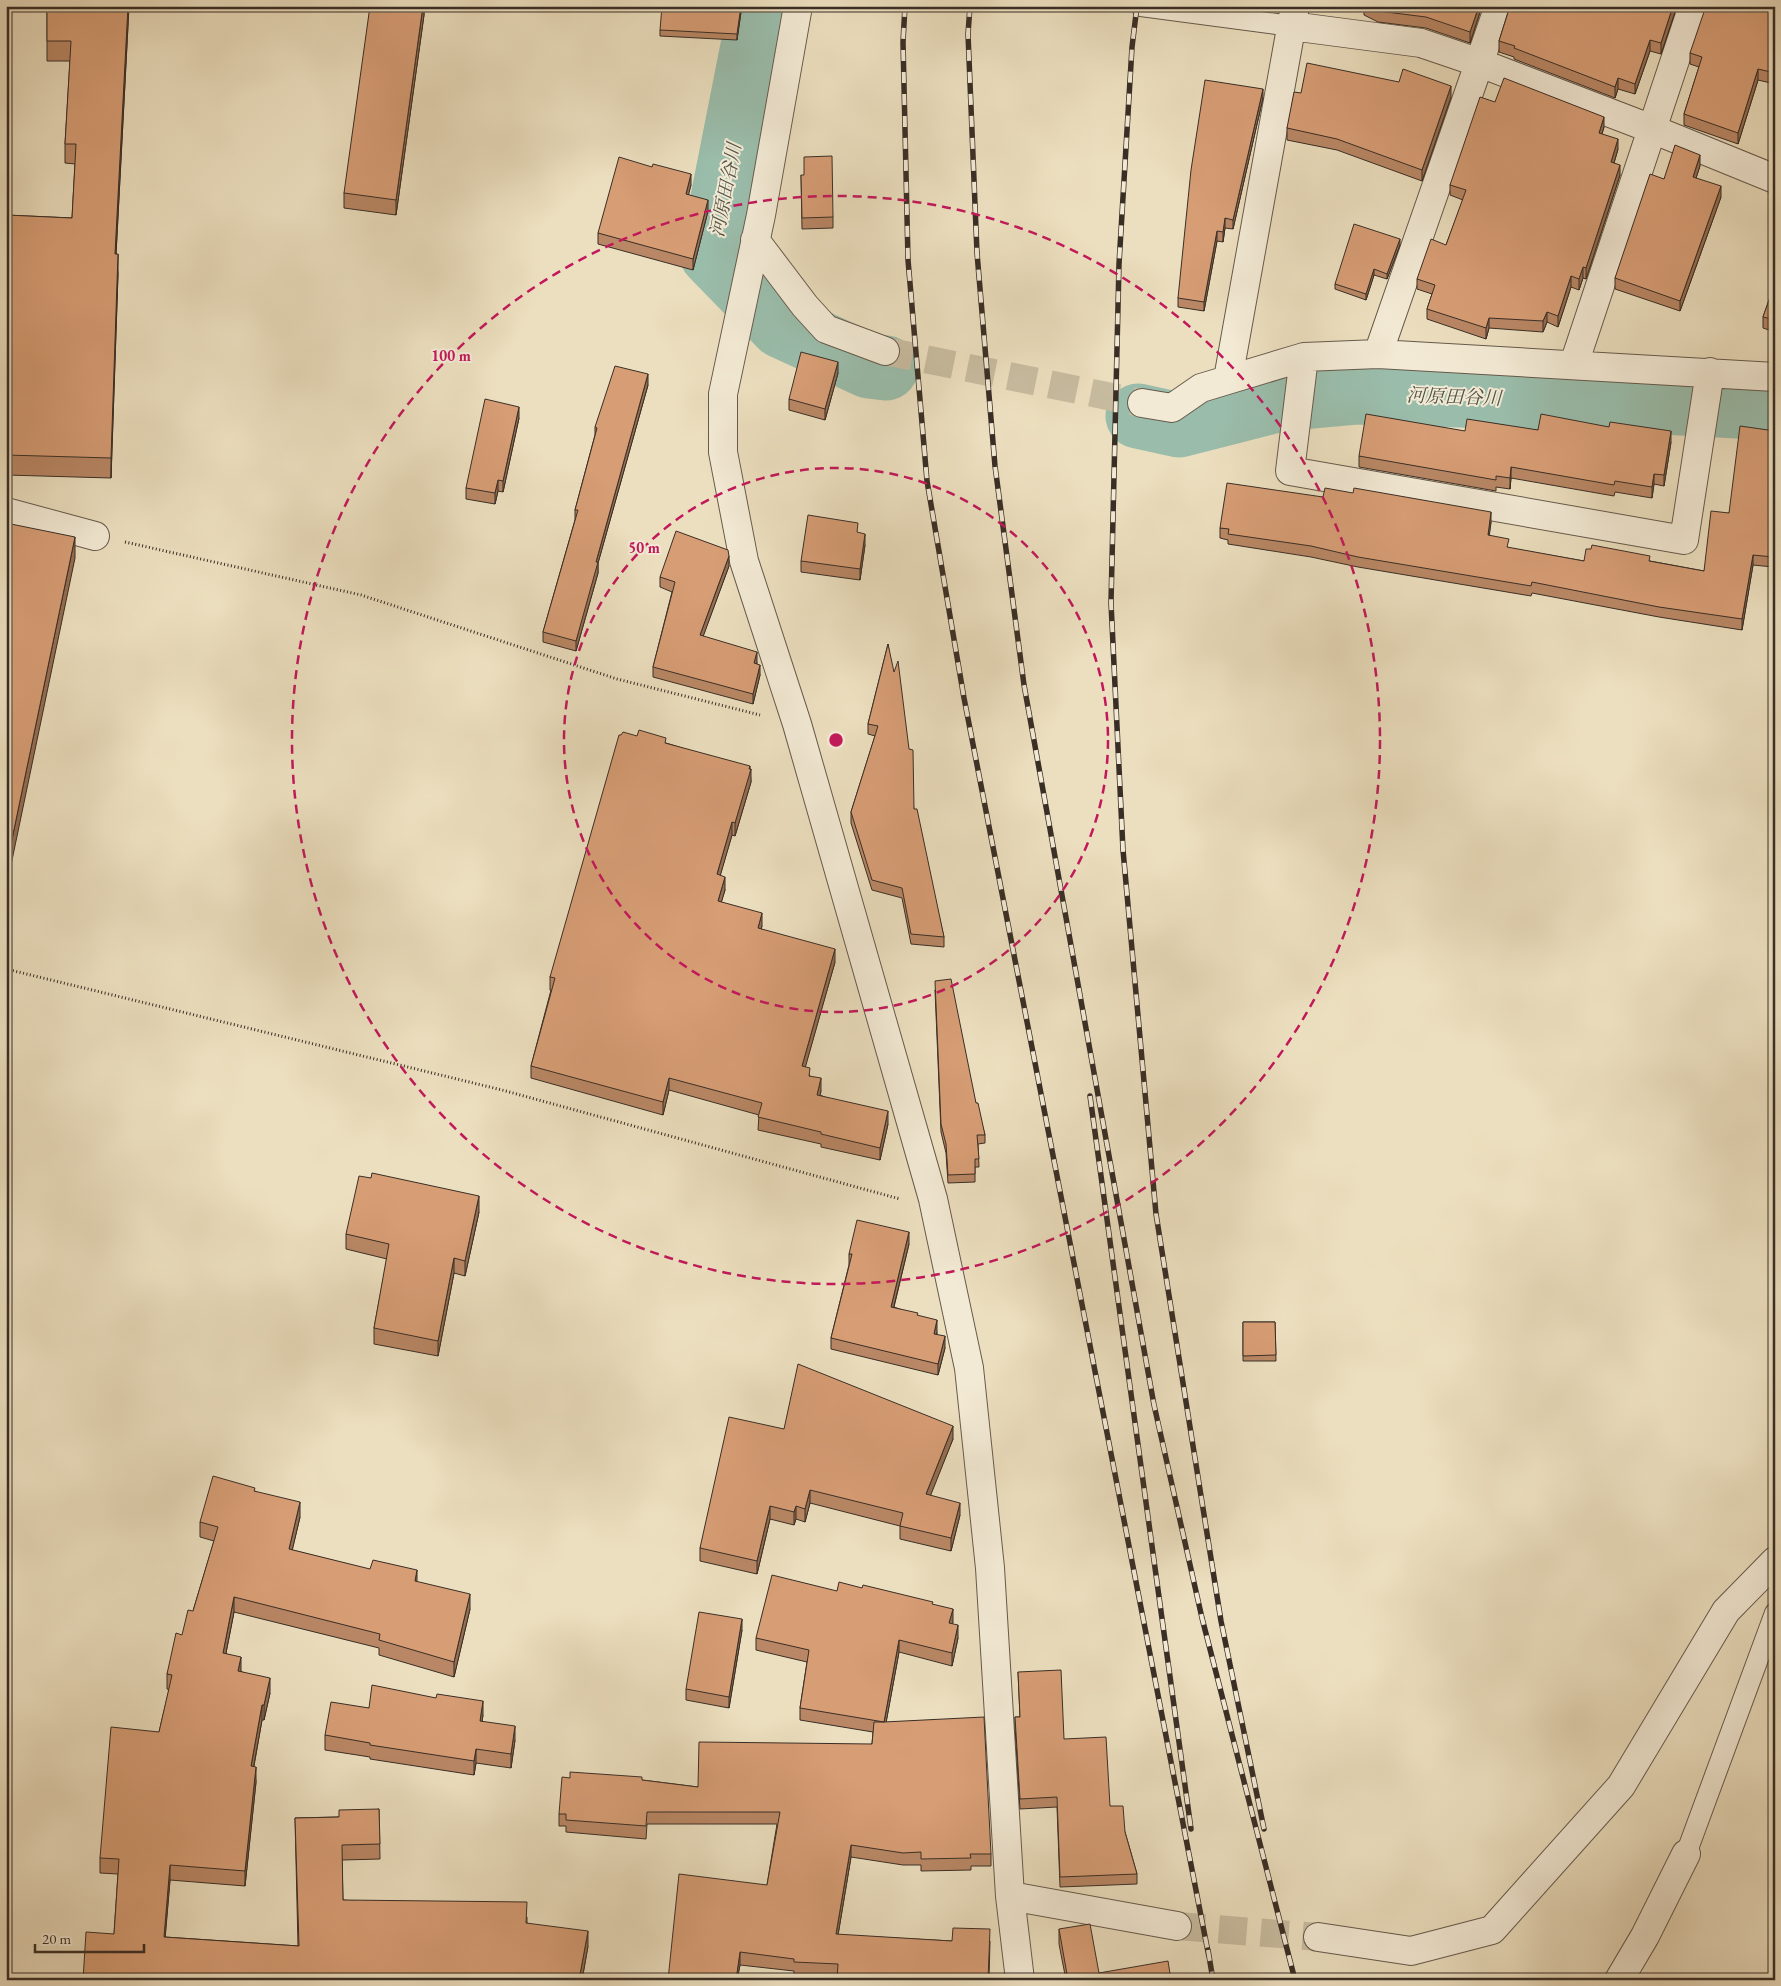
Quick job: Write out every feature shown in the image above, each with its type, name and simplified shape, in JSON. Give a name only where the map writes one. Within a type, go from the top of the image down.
[{"type":"street","points":[[798,6],[751,266],[723,394],[724,452],[744,561],[797,724],[934,1199],[969,1368],[990,1568],[1010,1896],[1020,1980]]},
{"type":"street","points":[[1378,354],[1499,6]]},
{"type":"street","points":[[1574,364],[1693,6]]},
{"type":"street","points":[[1228,380],[1293,16],[1421,43],[1480,63],[1652,129],[1775,179]]},
{"type":"street","points":[[755,240],[826,329],[885,351]]},
{"type":"street","points":[[1142,403],[1172,408],[1201,388],[1228,380],[1378,354],[1574,364],[1709,380],[1775,377]]},
{"type":"street","points":[[1303,368],[1299,412],[1290,471],[1684,540],[1709,380]]},
{"type":"street","points":[[6,512],[95,536]]},
{"type":"street","points":[[1318,1937],[1411,1952],[1492,1930],[1621,1786],[1726,1611],[1775,1561]]},
{"type":"street","points":[[1619,1980],[1645,1936],[1686,1854]]},
{"type":"street","points":[[1010,1896],[1177,1926]]},
{"type":"lane","points":[[1141,6],[1293,16]]},
{"type":"lane","points":[[1686,1854],[1775,1613]]},
{"type":"path","points":[[95,536],[361,596],[617,680],[797,724]]},
{"type":"path","points":[[6,969],[502,1090],[896,1199],[934,1199]]},
{"type":"building","points":[[47,6],[128,6],[115,254],[118,254],[111,458],[6,455],[6,215],[72,218],[76,144],[65,144],[71,41],[47,41]]},
{"type":"building","points":[[370,6],[423,6],[396,200],[344,193]]},
{"type":"building","points":[[662,6],[741,6],[737,34],[660,30]]},
{"type":"building","points":[[1369,6],[1479,6],[1470,32],[1426,17],[1378,11]]},
{"type":"building","points":[[1510,6],[1673,6],[1661,43],[1650,40],[1635,84],[1618,78],[1615,87],[1499,41]]},
{"type":"building","points":[[1706,6],[1775,6],[1775,73],[1758,69],[1738,133],[1684,114],[1702,57],[1690,53]]},
{"type":"building","points":[[1307,63],[1399,82],[1403,69],[1451,86],[1422,170],[1337,139],[1287,128],[1294,92],[1301,93]]},
{"type":"building","points":[[1504,78],[1604,117],[1599,133],[1618,139],[1611,162],[1620,165],[1586,268],[1583,267],[1579,279],[1571,276],[1558,316],[1547,312],[1543,321],[1489,318],[1486,328],[1427,309],[1435,285],[1417,279],[1431,239],[1446,245],[1466,190],[1450,185],[1480,97],[1495,102]]},
{"type":"building","points":[[1205,80],[1263,89],[1233,220],[1225,218],[1223,232],[1217,231],[1204,302],[1178,298],[1191,170]]},
{"type":"building","points":[[1675,145],[1700,155],[1693,177],[1721,186],[1680,301],[1615,278],[1650,174],[1664,179]]},
{"type":"building","points":[[832,156],[833,217],[802,218],[801,175],[804,175],[804,157]]},
{"type":"building","points":[[619,157],[652,167],[653,164],[691,174],[686,194],[708,200],[693,259],[598,233]]},
{"type":"building","points":[[1354,224],[1400,239],[1387,274],[1374,269],[1366,294],[1335,284]]},
{"type":"building","points":[[1775,283],[1775,320],[1763,317]]},
{"type":"building","points":[[801,352],[838,362],[825,409],[789,399]]},
{"type":"building","points":[[615,366],[648,374],[576,641],[543,632],[578,510],[575,510],[597,428],[595,427]]},
{"type":"building","points":[[485,399],[519,407],[503,481],[498,480],[495,493],[466,488]]},
{"type":"building","points":[[1366,414],[1465,431],[1467,419],[1538,430],[1541,414],[1609,427],[1610,422],[1671,431],[1664,475],[1654,474],[1652,487],[1615,481],[1614,485],[1511,467],[1510,478],[1496,476],[1496,480],[1359,456]]},
{"type":"building","points":[[1740,426],[1775,431],[1775,547],[1773,557],[1753,555],[1742,619],[1659,607],[1532,582],[1531,586],[1358,557],[1311,546],[1228,534],[1229,529],[1220,528],[1227,483],[1323,497],[1325,488],[1353,493],[1354,488],[1491,512],[1488,535],[1509,539],[1507,547],[1584,561],[1586,549],[1591,549],[1592,545],[1650,556],[1649,561],[1704,571],[1711,511],[1729,513]]},
{"type":"building","points":[[808,515],[858,523],[857,532],[865,534],[860,569],[801,561]]},
{"type":"building","points":[[6,523],[75,537],[6,868]]},
{"type":"building","points":[[676,531],[728,550],[729,556],[700,635],[757,652],[754,663],[760,665],[753,694],[653,667],[675,582],[660,577]]},
{"type":"building","points":[[888,644],[894,672],[898,661],[909,749],[913,750],[914,809],[917,809],[944,937],[911,934],[902,888],[872,880],[851,812],[878,726],[868,724]]},
{"type":"building","points":[[639,730],[666,738],[665,743],[750,766],[749,769],[751,769],[735,823],[732,822],[717,874],[725,877],[718,901],[762,913],[758,928],[835,949],[802,1066],[810,1068],[809,1076],[821,1078],[817,1095],[888,1111],[880,1148],[758,1117],[762,1103],[669,1078],[663,1102],[531,1066],[555,978],[550,977],[619,735],[623,732],[637,736]]},
{"type":"building","points":[[951,979],[976,1103],[978,1103],[985,1135],[977,1135],[979,1159],[975,1159],[975,1174],[948,1175],[946,1144],[941,1124],[935,981]]},
{"type":"building","points":[[372,1173],[479,1196],[465,1261],[454,1258],[438,1341],[374,1328],[389,1244],[346,1234],[359,1176],[371,1178]]},
{"type":"building","points":[[857,1220],[909,1232],[891,1307],[918,1313],[917,1315],[937,1320],[934,1334],[945,1336],[938,1364],[831,1338],[852,1254],[849,1254]]},
{"type":"building","points":[[1243,1322],[1275,1322],[1276,1355],[1243,1356]]},
{"type":"building","points":[[798,1364],[953,1426],[926,1494],[960,1503],[951,1538],[900,1526],[903,1513],[810,1490],[805,1509],[796,1506],[794,1512],[770,1506],[757,1561],[700,1548],[729,1417],[784,1429]]},
{"type":"building","points":[[213,1476],[255,1488],[254,1491],[300,1502],[289,1549],[370,1569],[373,1560],[417,1570],[415,1581],[470,1594],[454,1662],[379,1640],[380,1634],[234,1597],[223,1653],[241,1657],[238,1671],[270,1678],[264,1705],[262,1705],[251,1766],[256,1767],[245,1871],[170,1865],[164,1937],[299,1946],[295,1818],[339,1817],[339,1810],[379,1809],[380,1844],[342,1845],[343,1900],[527,1902],[526,1923],[588,1931],[579,1980],[83,1980],[86,1932],[114,1934],[119,1859],[100,1858],[111,1727],[159,1732],[172,1675],[167,1674],[176,1633],[182,1635],[188,1610],[193,1611],[218,1527],[200,1522]]},
{"type":"building","points":[[772,1575],[837,1591],[839,1582],[862,1588],[863,1585],[933,1602],[932,1604],[953,1609],[949,1623],[958,1625],[952,1653],[899,1640],[884,1722],[800,1708],[809,1650],[756,1638]]},
{"type":"building","points":[[699,1612],[742,1619],[729,1697],[686,1689]]},
{"type":"building","points":[[1061,1670],[1064,1739],[1106,1737],[1110,1806],[1123,1806],[1125,1832],[1137,1874],[1060,1877],[1057,1797],[1020,1799],[1015,1717],[1020,1717],[1018,1672]]},
{"type":"building","points":[[372,1685],[436,1698],[437,1694],[483,1701],[480,1721],[515,1726],[511,1754],[476,1749],[474,1761],[370,1745],[370,1743],[325,1735],[331,1702],[369,1708]]},
{"type":"building","points":[[984,1717],[991,1854],[970,1854],[971,1858],[921,1859],[921,1852],[903,1853],[851,1845],[836,1934],[952,1941],[953,1928],[990,1929],[988,1980],[837,1980],[838,1964],[794,1962],[794,1959],[740,1952],[736,1980],[668,1980],[679,1874],[767,1885],[780,1812],[647,1812],[646,1826],[566,1820],[566,1814],[559,1814],[562,1777],[570,1778],[570,1772],[642,1777],[642,1780],[698,1787],[699,1742],[872,1744],[874,1722]]},
{"type":"building","points":[[1090,1924],[1099,1973],[1168,1961],[1171,1980],[1068,1980],[1059,1929]]},
{"type":"waterway","name":"河原田谷川","points":[[754,6],[758,21],[712,254],[782,326],[869,366],[886,368]]},
{"type":"waterway","name":"河原田谷川","points":[[1138,416],[1179,425],[1281,399],[1358,392],[1625,400],[1775,408]]},
{"type":"tunnel","points":[[885,351],[1142,403]]},
{"type":"tunnel","points":[[1177,1926],[1318,1937]]},
{"type":"railway","points":[[905,6],[903,42],[908,260],[927,481],[964,698],[1209,1957]]},
{"type":"railway","points":[[970,6],[968,34],[977,253],[995,466],[1024,685],[1154,1405],[1202,1618],[1295,1980]]},
{"type":"railway","points":[[1137,6],[1132,47],[1119,264],[1111,603],[1123,850],[1156,1214],[1221,1621],[1264,1829]]},
{"type":"railway","points":[[1090,1096],[1191,1829]]},
{"type":"railway","points":[[1208,1950],[1213,1980]]}]
